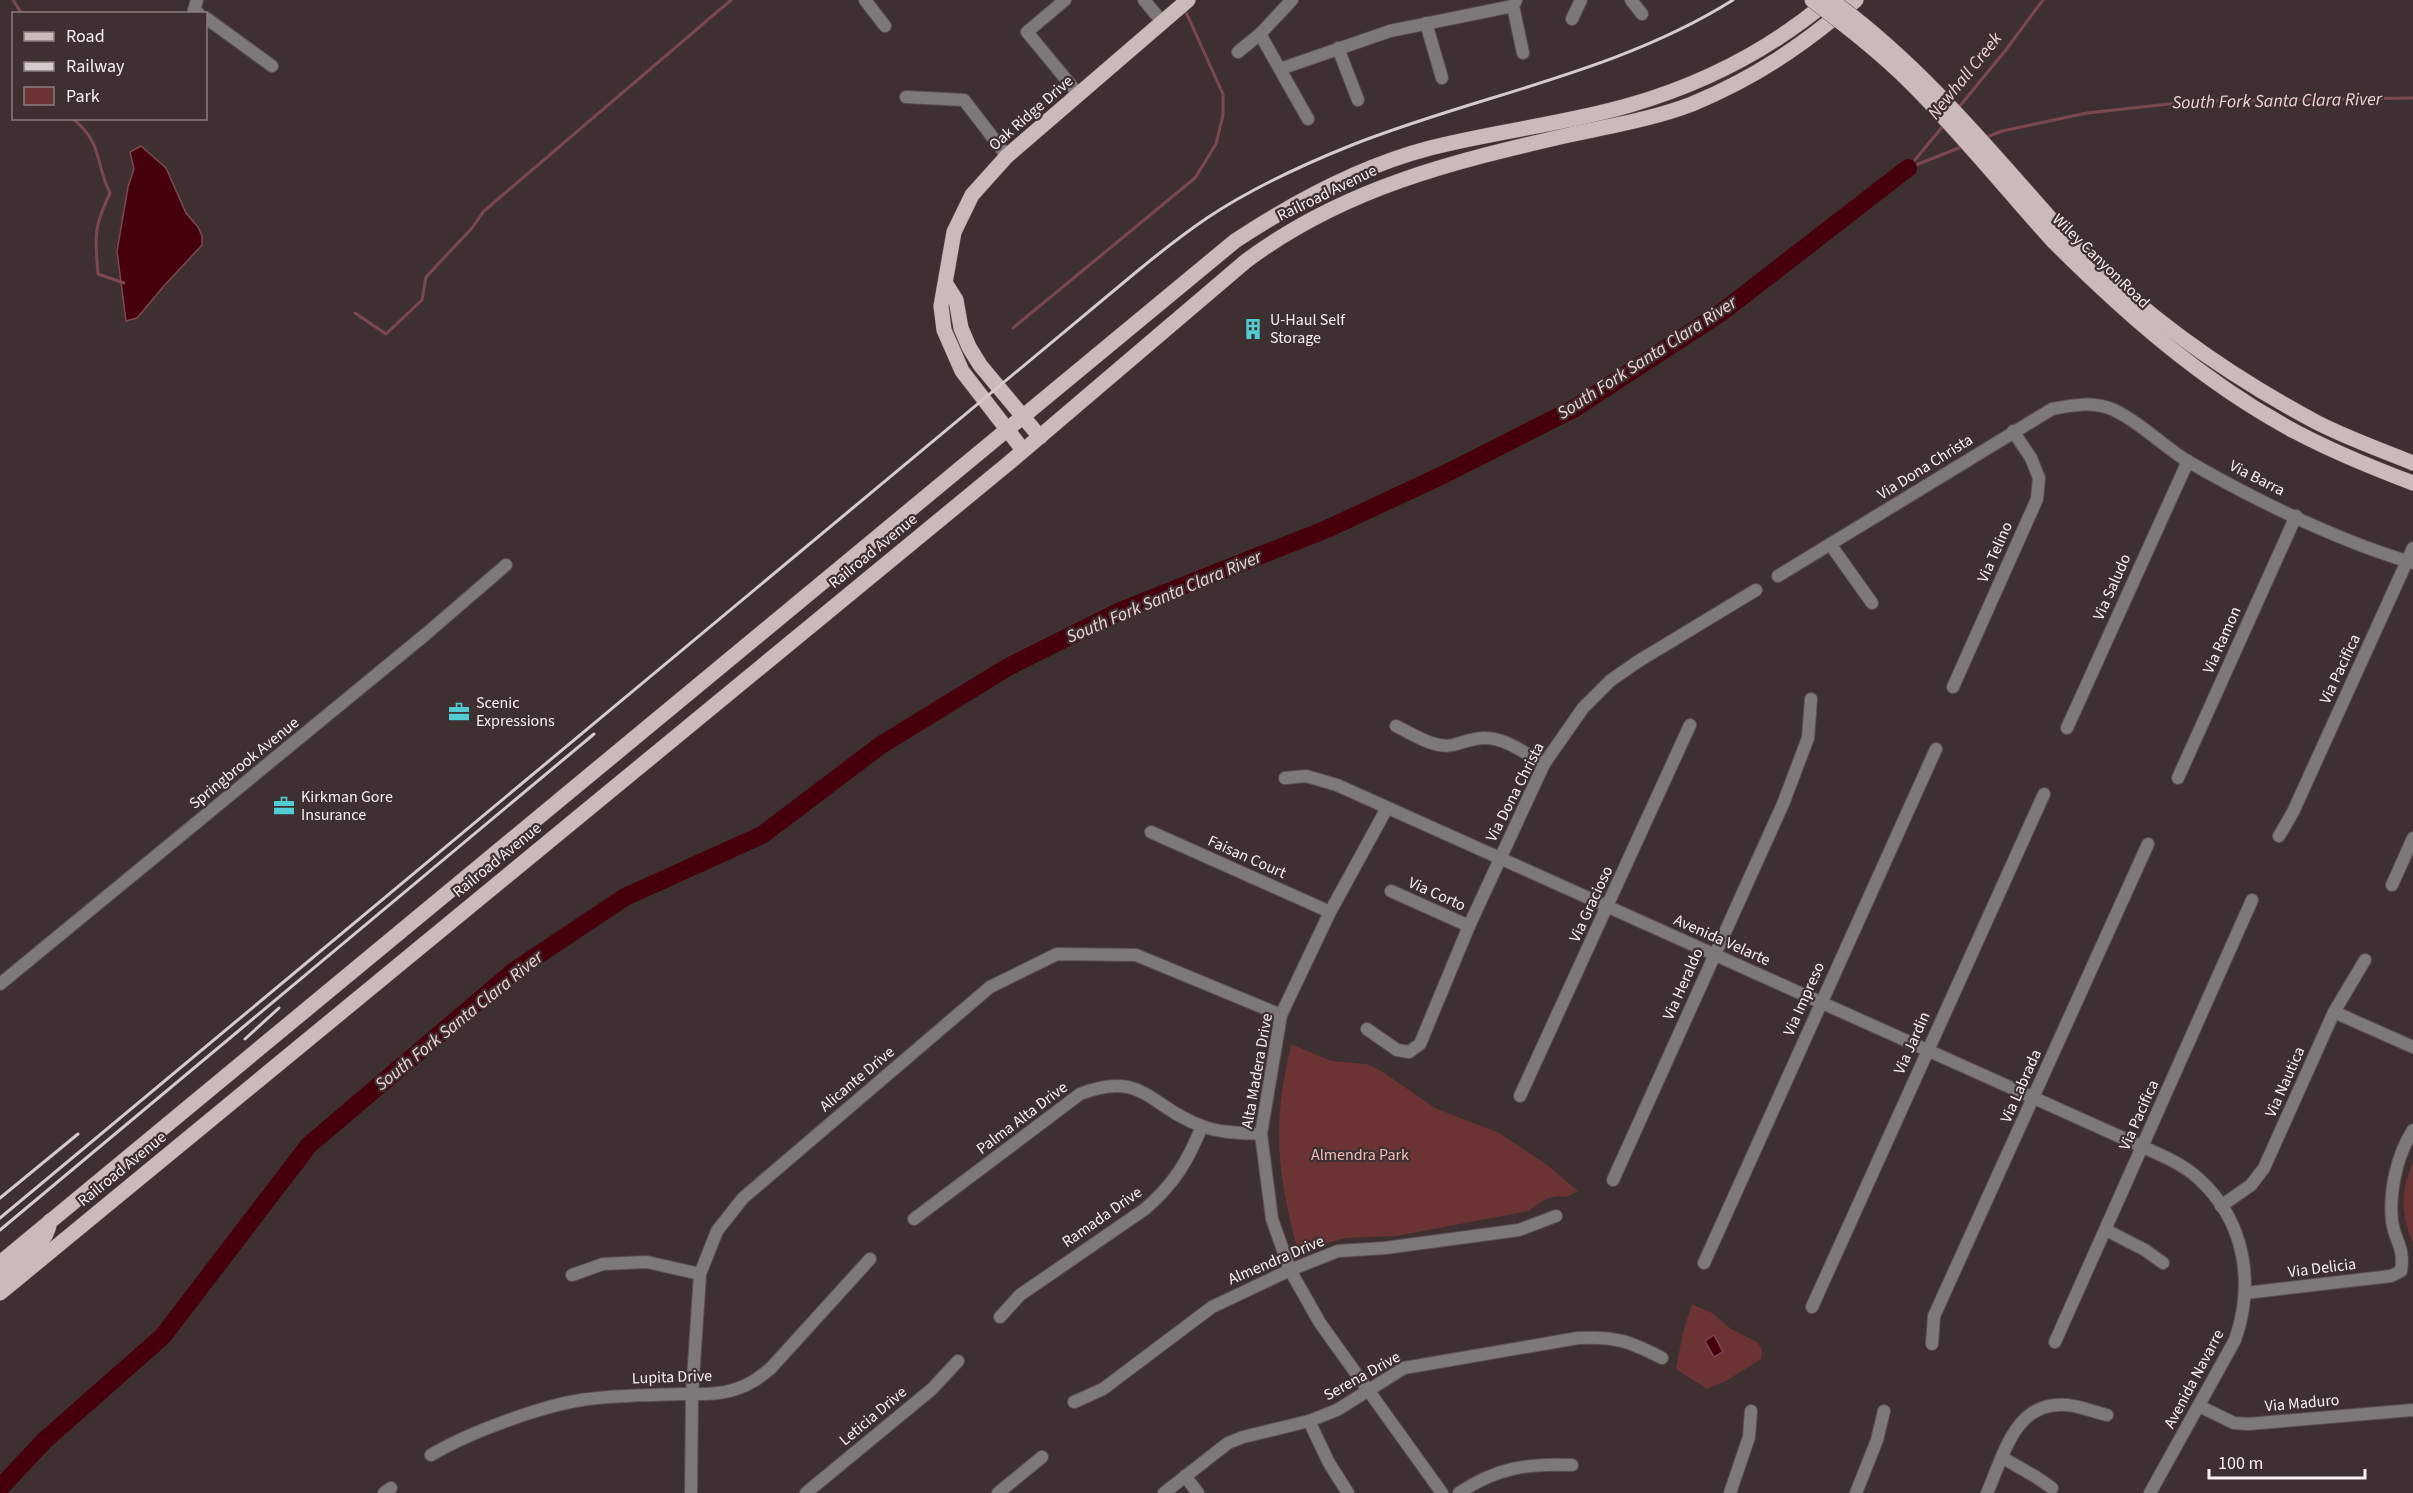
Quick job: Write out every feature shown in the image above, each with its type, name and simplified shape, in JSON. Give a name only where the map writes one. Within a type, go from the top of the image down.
[{"type":"main road","name":"Oak Ridge Drive","points":[[1023,450],[972,386],[952,352],[944,330],[940,306],[946,284],[948,259],[954,232],[963,211],[985,178],[1007,156],[1188,0]]},
{"type":"main road","name":"Wiley Canyon Road","points":[[1812,0],[1871,46],[1910,82],[2151,334],[2212,380],[2296,432],[2357,462],[2413,483]]},
{"type":"main road","name":"Wiley Canyon Road","points":[[1830,0],[1860,21],[1904,60],[1971,130],[2058,238],[2197,349],[2316,422],[2413,463]]},
{"type":"main road","name":"Railroad Avenue","points":[[0,1263],[1234,242],[1274,215],[1343,180],[1429,148],[1628,106],[1678,90],[1717,73],[1766,45],[1830,0]]},
{"type":"main road","name":"Railroad Avenue","points":[[0,1293],[1040,437],[1276,238],[1319,214],[1380,186],[1451,163],[1629,122],[1690,104],[1747,79],[1798,48],[1856,0]]},
{"type":"main road","name":"Oak Ridge Drive","points":[[946,284],[956,300],[961,328],[980,365],[1040,437]]},
{"type":"main road","points":[[0,1277],[42,1243],[48,1233],[50,1221]]},
{"type":"street","points":[[866,0],[885,26]]},
{"type":"street","points":[[1065,0],[1027,32],[1079,95]]},
{"type":"street","points":[[1144,0],[1163,23]]},
{"type":"street","points":[[1238,52],[1260,34],[1292,0]]},
{"type":"street","points":[[1572,19],[1581,0]]},
{"type":"street","points":[[1630,0],[1642,14]]},
{"type":"street","points":[[1280,69],[1390,31],[1515,3],[1523,53]]},
{"type":"street","points":[[207,19],[272,66]]},
{"type":"street","points":[[1426,23],[1442,78]]},
{"type":"street","points":[[1260,34],[1308,119]]},
{"type":"street","points":[[1338,48],[1358,100]]},
{"type":"street","points":[[906,97],[964,100],[1007,156]]},
{"type":"street","name":"Via Dona Christa","points":[[1778,576],[2052,409],[2095,404]]},
{"type":"street","name":"Via Barra","points":[[2095,404],[2115,410],[2188,461],[2296,516],[2342,537],[2410,562]]},
{"type":"street","name":"Via Telino","points":[[1953,687],[2037,499],[2039,478],[2031,458],[2013,432]]},
{"type":"street","name":"Via Saludo","points":[[2067,728],[2188,461]]},
{"type":"street","name":"Via Ramon","points":[[2178,778],[2296,516]]},
{"type":"street","points":[[1830,544],[1872,603]]},
{"type":"street","name":"Via Pacifica","points":[[2279,836],[2293,812],[2410,562],[2413,548]]},
{"type":"street","name":"Springbrook Avenue","points":[[0,984],[426,634],[506,565]]},
{"type":"street","name":"Via Dona Christa","points":[[1367,1029],[1397,1050],[1409,1052],[1420,1044],[1469,927],[1544,764],[1583,708],[1610,681],[1637,662],[1756,590]]},
{"type":"street","name":"Via Heraldo","points":[[1613,1180],[1791,782],[1808,738],[1811,699]]},
{"type":"street","name":"Via Gracioso","points":[[1520,1096],[1690,725]]},
{"type":"street","points":[[1396,726],[1430,743],[1450,746],[1472,739],[1486,738],[1511,745],[1544,764]]},
{"type":"street","name":"Via Impreso","points":[[1704,1263],[1936,749]]},
{"type":"street","name":"Avenida Velarte","points":[[1285,778],[1305,776],[1337,785],[2143,1147],[2181,1166],[2198,1178],[2222,1206]]},
{"type":"street","name":"Via Jardin","points":[[1812,1307],[2044,794]]},
{"type":"street","name":"Alta Madera Drive","points":[[1387,808],[1330,912],[1281,1015],[1261,1134],[1272,1219],[1290,1270],[1320,1323],[1442,1493]]},
{"type":"street","name":"Faisan Court","points":[[1151,832],[1330,912]]},
{"type":"street","points":[[2392,885],[2413,838]]},
{"type":"street","name":"Via Labrada","points":[[1932,1344],[1934,1316],[2148,844]]},
{"type":"street","name":"Via Corto","points":[[1391,891],[1469,927]]},
{"type":"street","name":"Via Pacifica","points":[[2055,1342],[2252,900]]},
{"type":"street","name":"Alicante Drive","points":[[691,1493],[692,1394],[700,1274],[717,1231],[743,1198],[990,987],[1057,954],[1136,955],[1281,1015]]},
{"type":"street","name":"Via Nautica","points":[[2222,1206],[2252,1185],[2264,1168],[2334,1012],[2365,960]]},
{"type":"street","points":[[2334,1012],[2413,1047]]},
{"type":"street","name":"Palma Alta Drive","points":[[914,1219],[1080,1094],[1098,1087],[1120,1085],[1140,1089],[1180,1115],[1202,1126],[1228,1132],[1261,1134]]},
{"type":"street","name":"Ramada Drive","points":[[1000,1317],[1020,1295],[1145,1209],[1162,1194],[1176,1178],[1202,1126]]},
{"type":"street","name":"Via Delicia","points":[[2246,1293],[2391,1276],[2401,1271],[2403,1257],[2392,1222],[2393,1190],[2399,1160],[2413,1130]]},
{"type":"street","name":"Avenida Navarre","points":[[2150,1493],[2235,1340],[2243,1316],[2246,1293],[2244,1261],[2234,1229],[2222,1206]]},
{"type":"street","name":"Almendra Drive","points":[[1074,1402],[1103,1389],[1212,1306],[1338,1251],[1385,1248],[1519,1230],[1556,1216]]},
{"type":"street","points":[[2106,1230],[2145,1250],[2163,1263]]},
{"type":"street","name":"Lupita Drive","points":[[431,1455],[451,1443],[526,1415],[579,1400],[735,1390],[754,1382],[771,1368],[870,1259]]},
{"type":"street","points":[[572,1275],[603,1264],[647,1262],[700,1274]]},
{"type":"street","name":"Serena Drive","points":[[1164,1493],[1228,1443],[1243,1437],[1309,1421],[1337,1410],[1404,1368],[1578,1338],[1603,1337],[1629,1341],[1662,1358]]},
{"type":"street","name":"Leticia Drive","points":[[806,1493],[932,1389],[958,1361]]},
{"type":"street","points":[[1987,1493],[2018,1425],[2032,1410],[2048,1405],[2068,1405],[2107,1415]]},
{"type":"street","name":"Via Maduro","points":[[2199,1406],[2234,1423],[2248,1424],[2413,1410]]},
{"type":"street","points":[[1730,1493],[1749,1437],[1751,1411]]},
{"type":"street","points":[[1856,1493],[1877,1440],[1884,1411]]},
{"type":"street","points":[[1309,1421],[1329,1463],[1348,1493]]},
{"type":"street","points":[[998,1493],[1042,1457]]},
{"type":"street","points":[[2003,1458],[2052,1488]]},
{"type":"street","points":[[1459,1493],[1502,1470],[1542,1464],[1572,1465]]},
{"type":"street","points":[[1185,1476],[1198,1493]]},
{"type":"green space","name":"Almendra Park","points":[[1293,1045],[1332,1061],[1366,1064],[1380,1070],[1435,1108],[1499,1133],[1547,1165],[1578,1191],[1566,1197],[1546,1200],[1529,1211],[1396,1236],[1345,1238],[1305,1250],[1297,1248],[1285,1195],[1279,1147],[1281,1100]]},
{"type":"green space","points":[[2413,1162],[2413,1243],[2404,1212],[2404,1193]]},
{"type":"green space","points":[[1692,1304],[1712,1313],[1731,1329],[1757,1342],[1762,1350],[1761,1359],[1726,1381],[1707,1389],[1676,1369],[1683,1332]]},
{"type":"shaded area","points":[[141,146],[166,168],[186,213],[198,227],[202,236],[202,245],[137,318],[126,321],[117,251],[128,187],[134,169],[130,152]]},
{"type":"shaded area","points":[[1714,1335],[1723,1352],[1714,1357],[1705,1341]]},
{"type":"waterway","points":[[13,0],[21,12]]},
{"type":"waterway","points":[[355,313],[386,334],[422,300],[426,277],[472,228],[484,211],[731,0]]},
{"type":"waterway","name":"Newhall Creek","points":[[1959,107],[2043,0]]},
{"type":"waterway","points":[[1013,328],[1195,178],[1216,144],[1223,115],[1223,94],[1185,10]]},
{"type":"waterway","name":"South Fork Santa Clara River","points":[[1987,137],[2002,131],[2087,113],[2196,101],[2413,98]]},
{"type":"waterway","points":[[74,120],[94,145],[110,193],[96,233],[98,274],[124,283]]},
{"type":"waterway","name":"Newhall Creek","points":[[1909,167],[1943,126]]},
{"type":"waterway","name":"South Fork Santa Clara River","points":[[1908,168],[1964,146]]},
{"type":"waterway","name":"South Fork Santa Clara River","points":[[0,1488],[44,1441],[163,1336],[309,1145],[514,971],[625,897],[762,835],[881,745],[1008,667],[1120,611],[1327,529],[1447,473],[1575,408],[1722,312],[1908,168]]},
{"type":"railway","points":[[0,1218],[1135,273],[1198,224],[1259,187],[1352,145],[1400,127],[1595,65],[1688,25],[1733,0]]},
{"type":"railway","points":[[0,1230],[594,734]]},
{"type":"railway","points":[[245,1039],[279,1008]]},
{"type":"railway","points":[[0,1198],[78,1134]]},
{"type":"place","name":"U-Haul Self Storage","points":[[1253,329]]},
{"type":"place","name":"Scenic Expressions","points":[[459,712]]},
{"type":"place","name":"Kirkman Gore Insurance","points":[[284,806]]}]
